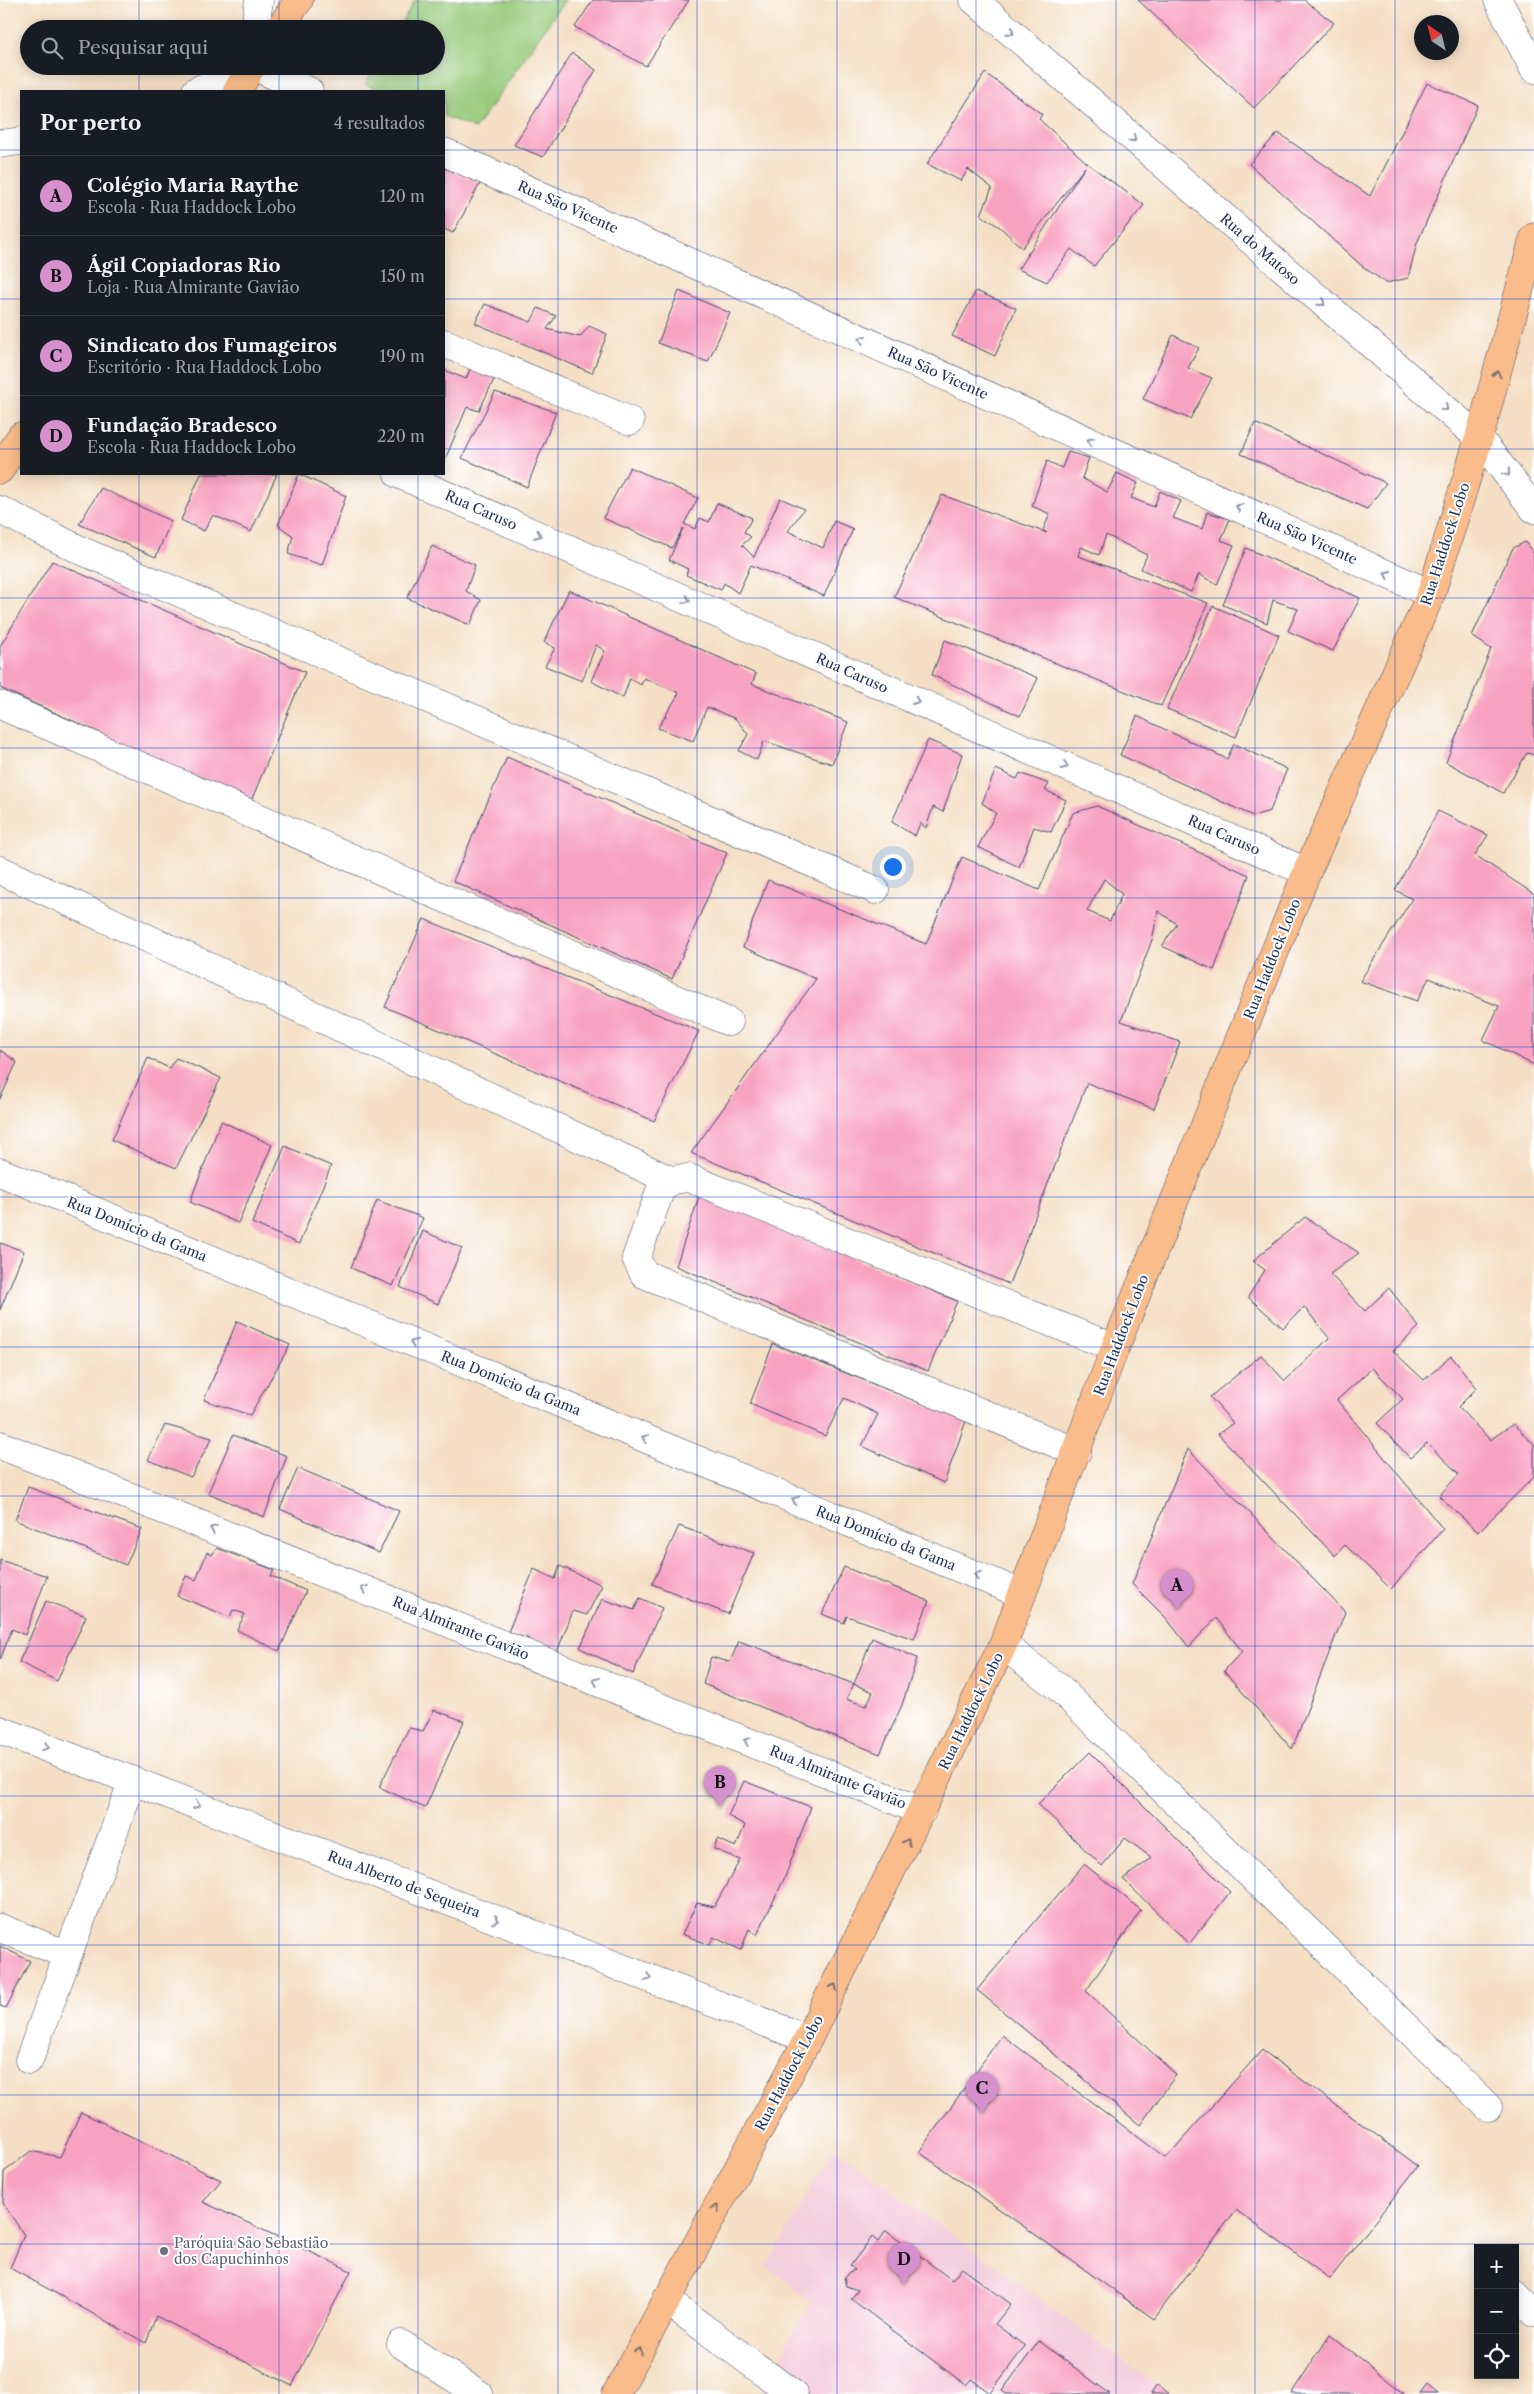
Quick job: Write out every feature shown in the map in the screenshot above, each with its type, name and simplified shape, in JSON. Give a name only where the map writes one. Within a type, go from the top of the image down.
[{"type":"main road","points":[[285,20],[299,0]]},
{"type":"main road","points":[[238,90],[247,75]]},
{"type":"main road","name":"Rua Haddock Lobo","points":[[616,2394],[808,2039],[1003,1645],[1115,1348],[1307,872],[1431,594],[1479,438],[1534,237]]},
{"type":"main road","points":[[0,470],[20,438]]},
{"type":"street","points":[[256,20],[259,0]]},
{"type":"street","name":"Rua do Matoso","points":[[974,0],[1479,438],[1534,509]]},
{"type":"street","points":[[1498,0],[1534,70]]},
{"type":"street","points":[[198,90],[232,75]]},
{"type":"street","points":[[273,75],[307,90]]},
{"type":"street","points":[[0,144],[20,141]]},
{"type":"street","name":"Rua São Vicente","points":[[445,152],[1431,594]]},
{"type":"street","points":[[445,343],[630,421]]},
{"type":"street","name":"Rua Caruso","points":[[400,475],[1307,872]]},
{"type":"street","points":[[0,510],[82,551],[875,890]]},
{"type":"street","points":[[0,705],[728,1022]]},
{"type":"street","points":[[0,870],[670,1180],[689,1178],[1115,1348]]},
{"type":"street","name":"Rua Domício da Gama","points":[[0,1172],[1022,1594]]},
{"type":"street","points":[[670,1180],[660,1191],[636,1258],[644,1274],[1077,1452]]},
{"type":"street","name":"Rua Almirante Gavião","points":[[0,1444],[922,1811]]},
{"type":"street","points":[[1003,1645],[1058,1687],[1488,2107]]},
{"type":"street","name":"Rua Alberto de Sequeira","points":[[0,1730],[808,2039]]},
{"type":"street","points":[[29,2060],[132,1780]]},
{"type":"street","points":[[0,1928],[68,1955]]},
{"type":"street","points":[[1519,2298],[1534,2313]]},
{"type":"street","points":[[666,2300],[793,2394]]},
{"type":"street","points":[[401,2344],[479,2394]]},
{"type":"shaded area","points":[[834,2148],[1169,2394],[759,2394],[811,2302],[767,2266]]},
{"type":"green space","points":[[415,0],[565,0],[475,129],[445,116],[445,90],[380,90],[365,84],[370,75],[445,75],[445,20],[403,20]]},
{"type":"building","points":[[593,0],[689,0],[646,66],[575,27]]},
{"type":"building","points":[[1138,0],[1304,0],[1334,23],[1254,108]]},
{"type":"building","points":[[572,53],[596,70],[543,157],[514,145]]},
{"type":"building","points":[[985,73],[1042,114],[1039,119],[1088,164],[1144,205],[1094,266],[1071,249],[1047,282],[1018,269],[1085,167],[1022,248],[1001,228],[981,215],[992,188],[968,169],[961,181],[927,164]]},
{"type":"building","points":[[1427,83],[1478,105],[1417,243],[1408,278],[1386,283],[1362,266],[1249,164],[1278,133],[1370,196]]},
{"type":"building","points":[[445,168],[481,182],[453,233],[445,229]]},
{"type":"building","points":[[679,291],[730,313],[708,362],[658,343]]},
{"type":"building","points":[[976,291],[1016,308],[995,356],[952,336]]},
{"type":"building","points":[[485,304],[531,322],[538,308],[556,316],[547,329],[580,337],[589,326],[607,334],[592,373],[475,323]]},
{"type":"building","points":[[1173,335],[1199,348],[1188,368],[1212,378],[1190,419],[1143,399]]},
{"type":"building","points":[[472,364],[496,375],[479,411],[467,407],[445,460],[445,370],[466,379]]},
{"type":"building","points":[[495,392],[556,412],[527,487],[462,458]]},
{"type":"building","points":[[1255,423],[1386,483],[1367,509],[1241,454]]},
{"type":"building","points":[[1068,452],[1089,458],[1082,478],[1107,492],[1117,473],[1138,483],[1131,498],[1154,507],[1160,491],[1181,501],[1173,518],[1202,529],[1207,512],[1230,519],[1221,540],[1234,545],[1217,585],[1199,574],[1191,592],[1141,569],[1147,555],[1106,535],[1099,555],[1081,547],[1078,556],[1208,603],[1161,706],[894,597],[942,495],[1047,533],[1043,530],[1050,514],[1032,506],[1047,461],[1062,468]]},
{"type":"building","points":[[630,467],[698,498],[684,524],[695,529],[700,518],[709,522],[717,503],[752,518],[744,532],[751,537],[742,545],[754,557],[780,498],[804,509],[788,531],[823,548],[834,521],[853,529],[824,596],[751,565],[738,593],[724,583],[721,590],[686,575],[688,569],[669,560],[683,528],[672,548],[603,518]]},
{"type":"building","points":[[201,475],[277,475],[251,532],[213,515],[204,531],[181,520]]},
{"type":"building","points":[[299,475],[346,496],[322,565],[288,554],[293,536],[278,525]]},
{"type":"building","points":[[101,488],[171,521],[156,557],[79,524]]},
{"type":"building","points":[[1525,542],[1534,554],[1534,755],[1527,753],[1503,793],[1446,762],[1491,649],[1472,636],[1513,548]]},
{"type":"building","points":[[432,546],[475,565],[466,591],[481,600],[470,625],[407,598]]},
{"type":"building","points":[[1246,548],[1360,598],[1333,651],[1288,631],[1298,609],[1273,600],[1267,623],[1223,605]]},
{"type":"building","points":[[52,561],[305,672],[251,801],[0,688],[0,646]]},
{"type":"building","points":[[569,590],[756,674],[752,684],[848,722],[832,764],[764,741],[757,760],[739,751],[748,734],[736,719],[707,707],[693,741],[658,728],[679,693],[644,678],[641,685],[630,678],[623,698],[591,681],[605,651],[596,645],[582,681],[545,666],[555,648],[544,642]]},
{"type":"building","points":[[1213,606],[1279,635],[1236,737],[1167,709]]},
{"type":"building","points":[[945,640],[1038,678],[1020,716],[932,675]]},
{"type":"building","points":[[1137,716],[1227,759],[1234,744],[1287,769],[1270,811],[1253,816],[1120,755]]},
{"type":"building","points":[[928,740],[962,754],[943,812],[933,807],[926,828],[920,823],[915,836],[892,822]]},
{"type":"building","points":[[507,757],[727,853],[672,979],[453,881]]},
{"type":"building","points":[[996,769],[1017,779],[1020,773],[1049,784],[1045,790],[1066,800],[1051,832],[1034,827],[1019,867],[978,847],[996,813],[982,803]]},
{"type":"building","points":[[1097,806],[1249,875],[1214,970],[1162,946],[1177,924],[1158,911],[1152,940],[1121,1021],[1180,1042],[1154,1109],[1087,1083],[1009,1284],[691,1153],[816,979],[743,947],[768,880],[926,944],[962,857],[1039,890],[1073,813]],"holes":[[[1104,879],[1122,894],[1110,921],[1087,911]]]},
{"type":"building","points":[[1438,811],[1488,835],[1475,855],[1534,894],[1534,1065],[1483,1040],[1499,1006],[1429,978],[1417,1001],[1360,981],[1412,899],[1395,890]]},
{"type":"building","points":[[424,919],[699,1031],[654,1121],[385,1007]]},
{"type":"building","points":[[0,1050],[17,1062],[0,1099]]},
{"type":"building","points":[[148,1058],[169,1068],[176,1058],[221,1078],[176,1168],[112,1140]]},
{"type":"building","points":[[221,1121],[272,1145],[238,1223],[190,1202]]},
{"type":"building","points":[[285,1146],[331,1166],[299,1244],[252,1223]]},
{"type":"building","points":[[700,1194],[957,1301],[928,1371],[676,1266]]},
{"type":"building","points":[[377,1200],[423,1218],[393,1286],[351,1268]]},
{"type":"building","points":[[1305,1217],[1359,1253],[1330,1274],[1365,1311],[1389,1288],[1419,1327],[1393,1351],[1424,1380],[1451,1356],[1477,1388],[1458,1407],[1490,1440],[1513,1424],[1534,1444],[1534,1477],[1478,1532],[1439,1496],[1459,1474],[1427,1443],[1410,1458],[1377,1423],[1403,1399],[1372,1368],[1337,1400],[1443,1529],[1391,1589],[1345,1545],[1335,1556],[1218,1434],[1233,1423],[1210,1397],[1261,1355],[1285,1381],[1329,1338],[1304,1307],[1283,1328],[1248,1297],[1265,1270],[1253,1261]]},
{"type":"building","points":[[423,1231],[462,1248],[438,1304],[400,1287]]},
{"type":"building","points":[[0,1243],[24,1251],[0,1310]]},
{"type":"building","points":[[237,1321],[290,1345],[250,1415],[204,1400]]},
{"type":"building","points":[[773,1344],[966,1421],[944,1483],[862,1446],[878,1414],[844,1398],[825,1436],[750,1404]]},
{"type":"building","points":[[165,1425],[212,1438],[191,1477],[148,1460]]},
{"type":"building","points":[[233,1435],[287,1456],[264,1517],[208,1493]]},
{"type":"building","points":[[1188,1449],[1345,1612],[1292,1749],[1224,1671],[1242,1651],[1216,1618],[1189,1647],[1166,1618],[1132,1584]]},
{"type":"building","points":[[298,1468],[399,1511],[379,1553],[280,1509]]},
{"type":"building","points":[[28,1487],[142,1529],[126,1565],[15,1520]]},
{"type":"building","points":[[679,1526],[754,1553],[728,1614],[652,1584]]},
{"type":"building","points":[[217,1548],[274,1570],[271,1576],[306,1591],[279,1651],[237,1630],[245,1614],[233,1610],[230,1617],[177,1596],[186,1576],[196,1580],[207,1552],[212,1555]]},
{"type":"building","points":[[0,1560],[47,1576],[25,1635],[12,1629],[0,1660]]},
{"type":"building","points":[[560,1566],[602,1585],[587,1615],[573,1611],[556,1654],[526,1646],[529,1639],[508,1632],[534,1569],[555,1579]]},
{"type":"building","points":[[844,1567],[929,1601],[914,1639],[847,1616],[844,1623],[822,1614]]},
{"type":"building","points":[[640,1598],[662,1608],[633,1674],[580,1648],[602,1599],[634,1610]]},
{"type":"building","points":[[46,1601],[86,1616],[57,1681],[19,1662]]},
{"type":"building","points":[[872,1638],[917,1658],[902,1705],[880,1754],[703,1684],[711,1657],[730,1662],[739,1641],[854,1684]],"holes":[[[854,1684],[873,1692],[866,1706],[846,1699]]]},
{"type":"building","points":[[434,1710],[464,1721],[425,1808],[379,1787],[409,1728],[423,1731]]},
{"type":"building","points":[[1090,1752],[1230,1892],[1189,1944],[1123,1879],[1152,1858],[1125,1838],[1102,1866],[1038,1804]]},
{"type":"building","points":[[744,1781],[811,1807],[785,1877],[757,1935],[749,1929],[741,1950],[713,1937],[710,1945],[682,1934],[697,1903],[714,1907],[740,1860],[714,1849],[717,1839],[736,1847],[745,1825],[728,1816]]},
{"type":"building","points":[[1084,1864],[1141,1910],[1086,1991],[1176,2075],[1140,2125],[977,1990]]},
{"type":"building","points":[[0,1946],[30,1961],[6,2008],[0,2006]]},
{"type":"building","points":[[1002,2035],[1166,2158],[1262,2050],[1418,2166],[1330,2279],[1236,2210],[1154,2319],[919,2152]]},
{"type":"building","name":"Paróquia São Sebastião dos Capuchinhos","points":[[81,2112],[221,2180],[203,2202],[351,2271],[292,2386],[156,2316],[146,2343],[10,2268],[24,2235],[3,2203],[4,2172],[31,2151],[60,2157]]},
{"type":"building","points":[[886,2231],[952,2280],[962,2268],[1011,2304],[995,2324],[1025,2346],[990,2393],[971,2379],[966,2385],[851,2299],[858,2290],[846,2286],[844,2278],[849,2272],[855,2270],[850,2266],[872,2237],[878,2242]]},
{"type":"building","points":[[1330,2335],[1405,2394],[1291,2394]]},
{"type":"building","points":[[1039,2341],[1110,2394],[1006,2394],[1002,2391]]},
{"type":"building","points":[[1157,2385],[1169,2394],[1151,2394]]},
{"type":"building","points":[[1426,2385],[1437,2394],[1419,2394]]},
{"type":"place","name":"Colégio Maria Raythe","points":[[1177,1610]]},
{"type":"place","name":"Ágil Copiadoras Rio","points":[[720,1807]]},
{"type":"place","name":"Sindicato dos Fumageiros","points":[[982,2113]]},
{"type":"place","name":"Paróquia São Sebastião dos Capuchinhos","points":[[164,2251]]},
{"type":"place","name":"Fundação Bradesco","points":[[904,2284]]}]
